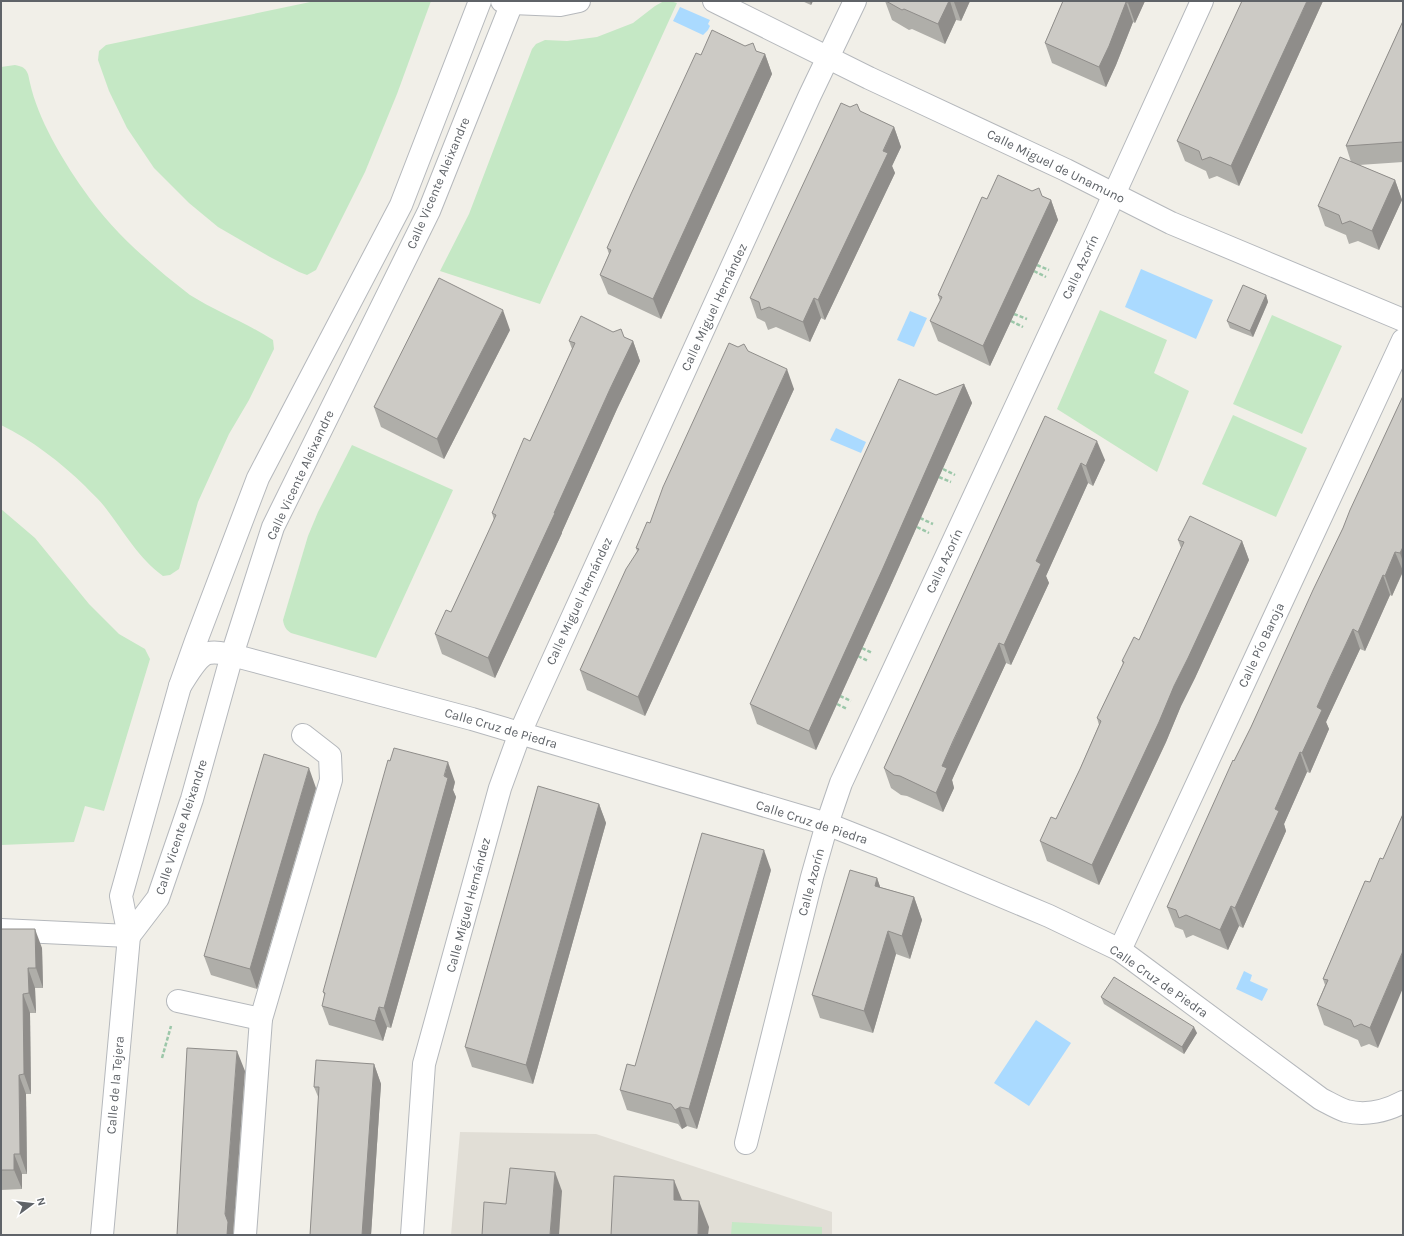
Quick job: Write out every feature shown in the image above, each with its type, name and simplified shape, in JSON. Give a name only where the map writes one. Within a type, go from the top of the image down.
[{"type":"street","name":"Calle Vicente Aleixandre","points":[[129,936],[121,896],[180,686],[258,478],[401,205],[480,1]]},
{"type":"street","name":"Calle Vicente Aleixandre","points":[[129,936],[158,898],[192,799],[232,655],[273,527],[429,211],[507,2],[560,5],[579,1]]},
{"type":"street","name":"Calle Miguel de Unamuno","points":[[714,1],[828,58],[1114,193],[1172,223],[1403,320]]},
{"type":"street","name":"Calle Miguel Hernández","points":[[412,1235],[424,1064],[500,788],[520,733],[855,1]]},
{"type":"street","name":"Calle Azorín","points":[[746,1143],[812,877],[827,824],[841,783],[1202,1]]},
{"type":"street","name":"Calle Pío Baroja","points":[[1120,950],[1403,340]]},
{"type":"street","name":"Calle Cruz de Piedra","points":[[180,686],[200,659],[208,653],[217,652],[232,655],[472,719],[827,824],[1041,913],[1120,950],[1321,1098],[1345,1111],[1363,1113],[1381,1111],[1394,1107],[1403,1102]]},
{"type":"street","points":[[245,1235],[261,1019],[331,780],[330,756],[303,735]]},
{"type":"street","points":[[1,930],[129,936]]},
{"type":"street","name":"Calle de la Tejera","points":[[102,1235],[129,936]]},
{"type":"street","points":[[178,1000],[261,1019]]},
{"type":"path","points":[[1037,265],[1053,272]]},
{"type":"path","points":[[1034,271],[1050,279]]},
{"type":"path","points":[[1014,314],[1031,321]]},
{"type":"path","points":[[1011,321],[1027,328]]},
{"type":"path","points":[[943,469],[959,477]]},
{"type":"path","points":[[939,477],[956,484]]},
{"type":"path","points":[[920,518],[937,526]]},
{"type":"path","points":[[917,527],[932,534]]},
{"type":"path","points":[[862,648],[877,655]]},
{"type":"path","points":[[858,656],[874,664]]},
{"type":"path","points":[[840,696],[855,703]]},
{"type":"path","points":[[837,704],[851,711]]},
{"type":"path","points":[[162,1058],[178,1000]]},
{"type":"shaded area","points":[[460,1132],[596,1134],[832,1212],[832,1235],[451,1235]]},
{"type":"green space","points":[[315,1],[431,1],[397,94],[365,172],[316,270],[307,275],[270,257],[218,227],[189,203],[154,168],[127,128],[109,91],[98,60],[99,51],[106,45]]},
{"type":"green space","points":[[664,1],[677,3],[540,304],[440,271],[469,214],[532,49],[536,44],[545,40],[567,41],[597,37],[633,23]]},
{"type":"green space","points":[[15,65],[22,67],[28,73],[39,111],[52,138],[75,177],[111,225],[143,256],[190,295],[273,340],[274,349],[249,400],[229,434],[198,502],[179,569],[170,575],[163,576],[146,561],[102,503],[56,460],[24,437],[1,425],[1,67]]},
{"type":"green space","points":[[1100,310],[1167,340],[1154,373],[1189,391],[1157,472],[1057,409]]},
{"type":"green space","points":[[1272,315],[1342,346],[1302,434],[1233,404]]},
{"type":"green space","points":[[1233,415],[1307,448],[1276,517],[1202,484]]},
{"type":"green space","points":[[352,445],[453,490],[376,658],[291,633],[286,628],[283,620],[308,536],[318,512]]},
{"type":"green space","points":[[1,509],[35,538],[89,604],[119,634],[145,649],[150,659],[104,811],[85,806],[74,842],[1,845]]},
{"type":"green space","points":[[732,1222],[822,1227],[822,1235],[731,1235]]},
{"type":"water","points":[[680,7],[710,20],[708,24],[710,26],[703,35],[673,21]]},
{"type":"water","points":[[1141,269],[1213,300],[1196,339],[1125,307]]},
{"type":"water","points":[[910,311],[927,318],[914,347],[897,340]]},
{"type":"water","points":[[836,428],[866,442],[861,453],[830,440]]},
{"type":"water","points":[[1244,971],[1252,975],[1250,981],[1268,989],[1262,1001],[1236,989]]},
{"type":"water","points":[[1036,1020],[1071,1043],[1029,1106],[994,1083]]},
{"type":"building","points":[[886,1],[949,1],[938,24],[904,9],[902,10]]},
{"type":"building","points":[[1063,1],[1129,1],[1128,3],[1126,2],[1099,67],[1045,43]]},
{"type":"building","points":[[1242,1],[1307,1],[1231,166],[1210,157],[1202,160],[1199,151],[1177,141]]},
{"type":"building","points":[[1403,21],[1403,142],[1346,146]]},
{"type":"building","points":[[712,30],[745,46],[753,43],[756,51],[765,54],[653,299],[600,275],[611,250],[607,248],[631,194],[696,53],[701,55]]},
{"type":"building","points":[[841,103],[850,107],[857,104],[860,111],[894,127],[883,151],[888,153],[818,300],[814,298],[803,322],[769,307],[761,310],[759,302],[750,298]]},
{"type":"building","points":[[1340,157],[1395,180],[1372,231],[1350,221],[1342,224],[1339,215],[1318,206]]},
{"type":"building","points":[[998,175],[1032,191],[1039,188],[1042,196],[1051,200],[983,346],[930,321],[942,297],[938,295],[982,197],[987,199]]},
{"type":"building","points":[[439,278],[503,310],[437,439],[374,407]]},
{"type":"building","points":[[1243,285],[1266,295],[1250,331],[1227,321]]},
{"type":"building","points":[[581,316],[613,332],[621,329],[624,337],[633,341],[488,658],[435,634],[446,610],[451,612],[496,515],[492,513],[524,438],[530,441],[575,343],[569,341]]},
{"type":"building","points":[[729,343],[738,347],[744,344],[748,351],[787,369],[638,697],[580,670],[626,569],[639,549],[636,548],[647,522],[650,523],[663,487]]},
{"type":"building","points":[[899,379],[936,395],[964,384],[809,731],[750,704]]},
{"type":"building","points":[[1403,396],[1403,547],[1400,553],[1395,552],[1385,576],[1383,575],[1358,632],[1353,629],[1330,678],[1317,707],[1322,710],[1302,753],[1300,752],[1275,809],[1279,811],[1235,908],[1231,906],[1220,930],[1186,915],[1179,918],[1176,910],[1167,907],[1233,760],[1234,761],[1251,727]]},
{"type":"building","points":[[1045,416],[1097,441],[1086,466],[1081,463],[1036,561],[1041,564],[1004,645],[999,643],[953,741],[942,766],[947,768],[936,793],[900,776],[894,775],[884,768]]},
{"type":"building","points":[[1190,516],[1242,541],[1092,865],[1040,841],[1051,817],[1056,819],[1080,769],[1101,721],[1097,718],[1124,662],[1122,661],[1134,637],[1139,640],[1184,542],[1178,540]]},
{"type":"building","points":[[394,748],[448,762],[444,776],[448,778],[384,1008],[379,1007],[375,1021],[322,1006],[325,993],[323,992],[332,959],[388,760],[390,761]]},
{"type":"building","points":[[264,754],[309,768],[250,969],[204,956]]},
{"type":"building","points":[[538,786],[599,804],[526,1065],[465,1047]]},
{"type":"building","points":[[1403,814],[1403,951],[1370,1028],[1361,1024],[1354,1027],[1351,1020],[1317,1005],[1328,980],[1323,979],[1365,881],[1370,882],[1380,858],[1383,859]]},
{"type":"building","points":[[702,833],[764,850],[689,1109],[680,1107],[675,1110],[671,1104],[620,1090],[627,1064],[635,1066]]},
{"type":"building","points":[[850,870],[877,878],[875,886],[914,897],[902,936],[888,931],[864,1011],[812,995]]},
{"type":"building","points":[[1,929],[35,929],[36,968],[28,968],[29,993],[23,994],[24,1074],[19,1075],[20,1154],[14,1154],[14,1170],[1,1170]]},
{"type":"building","points":[[1114,977],[1194,1027],[1182,1047],[1101,997]]},
{"type":"building","points":[[187,1048],[237,1051],[225,1214],[228,1222],[227,1235],[177,1235]]},
{"type":"building","points":[[316,1060],[374,1064],[362,1235],[310,1235],[319,1087],[314,1087]]},
{"type":"building","points":[[510,1168],[555,1172],[550,1235],[482,1235],[484,1202],[506,1204]]},
{"type":"building","points":[[614,1176],[674,1180],[674,1200],[699,1201],[698,1235],[611,1235]]}]
